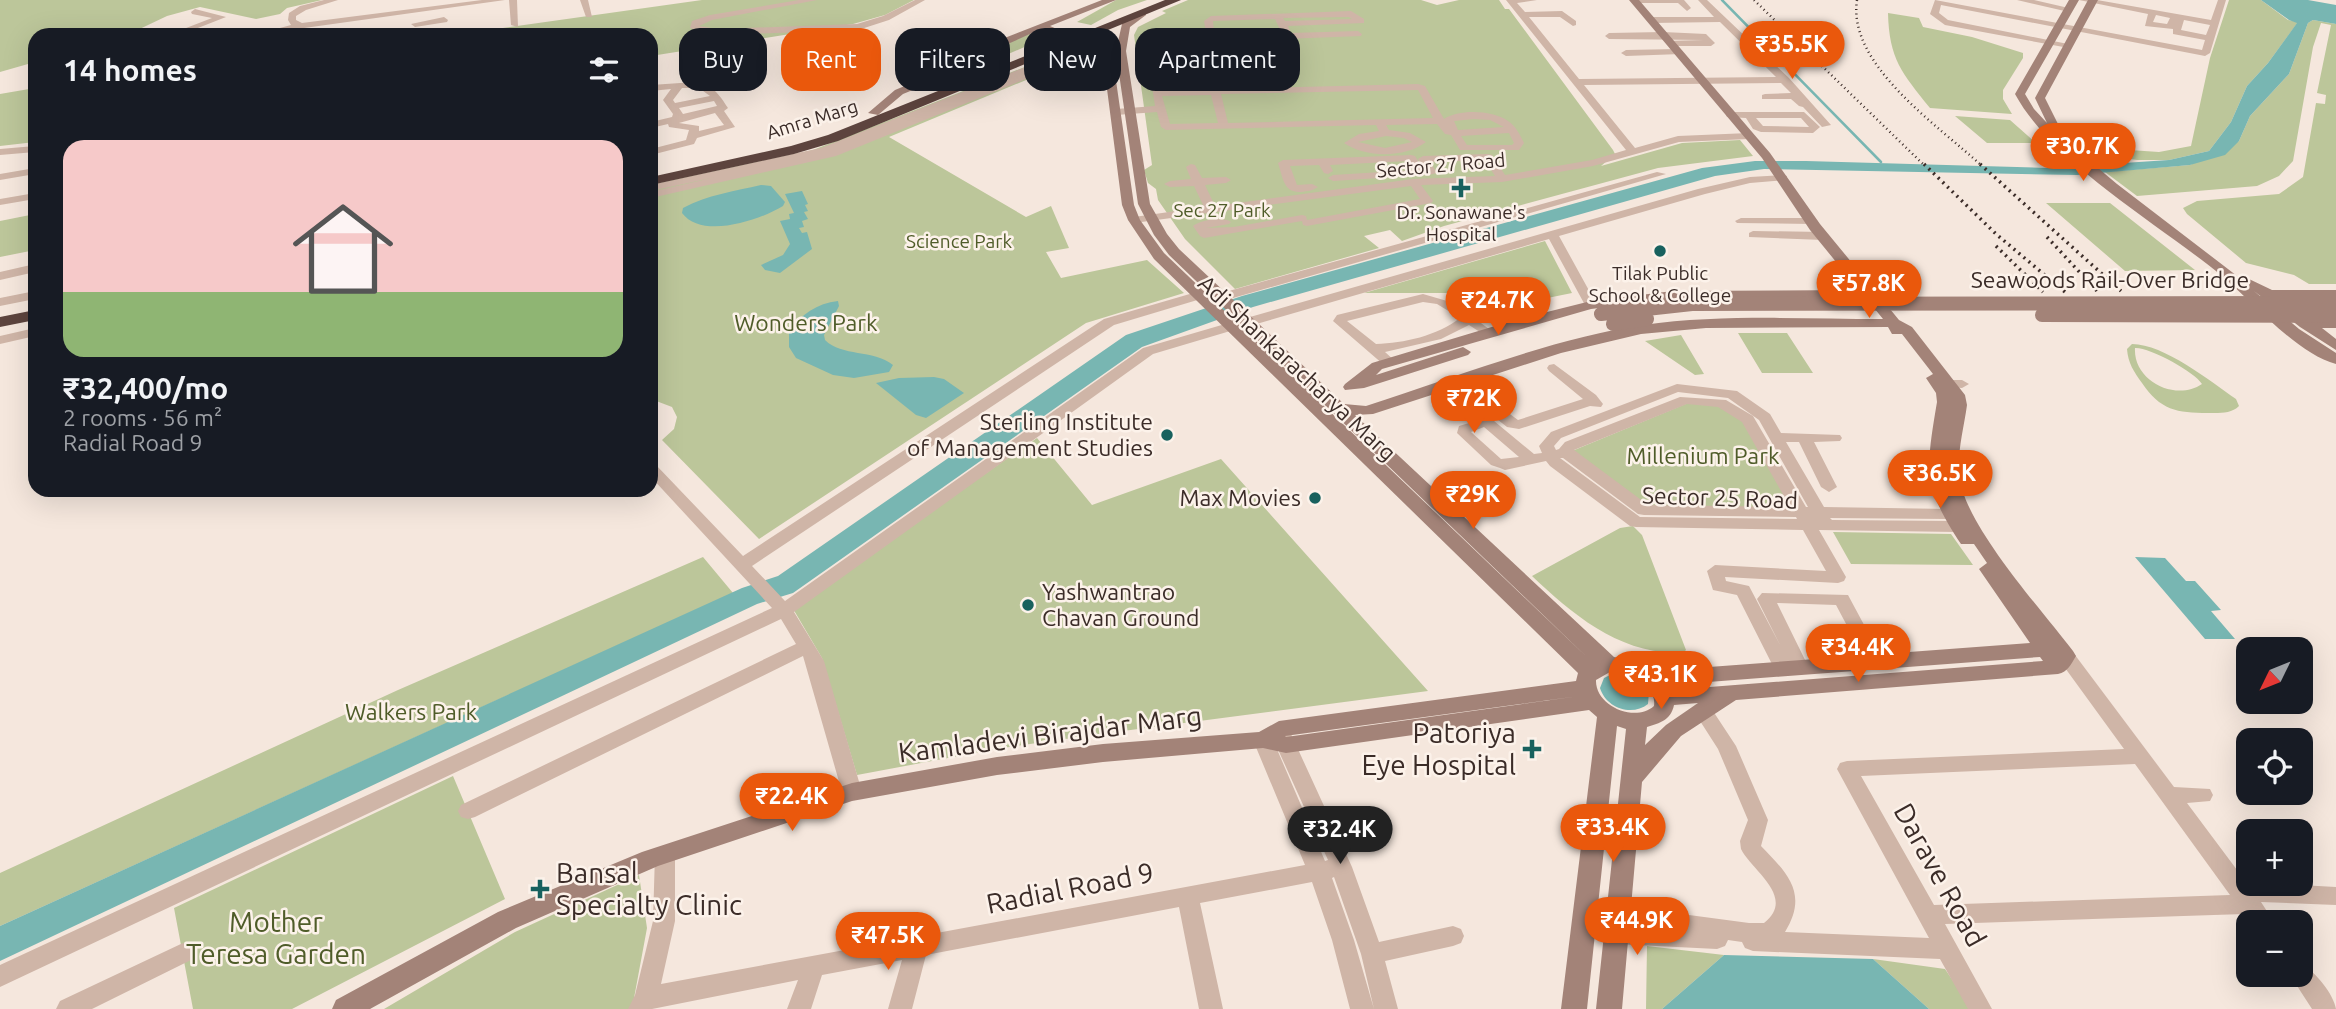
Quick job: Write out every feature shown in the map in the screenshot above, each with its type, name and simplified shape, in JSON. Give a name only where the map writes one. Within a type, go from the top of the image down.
[{"type":"highway","name":"Amra Marg","points":[[1093,28],[1154,0]]},
{"type":"highway","name":"Amra Marg","points":[[1099,28],[1175,0]]},
{"type":"highway","name":"Amra Marg","points":[[658,171],[806,139],[1024,56]]},
{"type":"highway","name":"Amra Marg","points":[[658,179],[824,141],[1024,61]]},
{"type":"highway","points":[[0,313],[28,307]]},
{"type":"highway","points":[[0,322],[28,316]]},
{"type":"main road","points":[[874,113],[899,92],[984,57],[1006,41],[1112,0]]},
{"type":"main road","points":[[1075,28],[1079,19],[1104,8],[1112,0]]},
{"type":"main road","points":[[2055,140],[2055,123],[2044,110],[2040,98],[2078,29],[2089,1]]},
{"type":"main road","points":[[1639,2],[1663,39],[1678,52],[1766,156],[1812,221],[1894,323],[1907,330],[1956,384],[1959,405],[1951,485],[1958,520],[2062,662]]},
{"type":"main road","points":[[2071,4],[2020,94],[2024,107],[2055,140],[2228,274],[2287,324],[2335,354]]},
{"type":"main road","points":[[1121,51],[1125,26],[1143,13]]},
{"type":"main road","points":[[1045,25],[1053,28]]},
{"type":"main road","name":"Adi Shankaracharya Marg","points":[[1121,51],[1140,186],[1150,217],[1174,252],[1223,298],[1238,322]]},
{"type":"main road","name":"Adi Shankaracharya Marg","points":[[1113,91],[1124,187],[1134,220],[1159,256],[1203,298],[1238,322],[1324,404],[1597,688]]},
{"type":"main road","points":[[2228,274],[2269,295],[2307,324],[2335,354]]},
{"type":"main road","points":[[1350,387],[1377,366],[1486,332],[1601,314],[1672,295],[1870,294]]},
{"type":"main road","points":[[2249,294],[2336,295]]},
{"type":"main road","name":"Seawoods Rail-Over Bridge","points":[[1324,404],[1350,387],[1507,338],[1601,314],[1692,303],[2336,303]]},
{"type":"main road","name":"Seawoods Rail-Over Bridge","points":[[1324,404],[1483,360],[1601,314],[2336,316]]},
{"type":"main road","points":[[1324,404],[1367,411],[1579,344],[1663,327],[1714,323],[1894,323]]},
{"type":"main road","points":[[1894,323],[1896,330],[1944,393],[1936,482],[1958,520],[2045,649],[2062,662]]},
{"type":"main road","points":[[2287,324],[2336,324]]},
{"type":"main road","points":[[1654,679],[2045,649]]},
{"type":"main road","points":[[1665,698],[2062,662]]},
{"type":"main road","points":[[1597,688],[1638,668],[1654,679],[1665,698],[1664,707],[1658,715],[1637,722]]},
{"type":"main road","points":[[1597,688],[1637,722]]},
{"type":"main road","points":[[1574,1009],[1597,688]]},
{"type":"main road","name":"Kamladevi Birajdar Marg","points":[[345,1009],[508,920],[665,854],[852,792],[1010,764],[1276,738],[1597,688]]},
{"type":"main road","points":[[1631,782],[1662,739],[1678,724],[1736,692]]},
{"type":"main road","points":[[1609,1009],[1637,722]]},
{"type":"street","points":[[298,28],[291,18],[294,13],[334,0]]},
{"type":"street","points":[[418,22],[500,0]]},
{"type":"street","points":[[513,0],[516,25]]},
{"type":"street","points":[[584,0],[589,15]]},
{"type":"street","points":[[813,0],[710,18],[695,23],[694,28],[708,32],[848,28],[880,21],[921,0]]},
{"type":"street","points":[[1514,0],[1533,0]]},
{"type":"street","points":[[1514,0],[1530,10],[1556,13]]},
{"type":"street","points":[[1514,0],[1523,15],[1537,23]]},
{"type":"street","points":[[1539,0],[1556,13],[1571,23],[1562,16],[1532,17],[1576,82],[1634,153]]},
{"type":"street","points":[[1639,2],[1679,0]]},
{"type":"street","points":[[1702,0],[1719,20],[1786,80],[1806,106]]},
{"type":"street","points":[[2021,0],[2071,4]]},
{"type":"street","points":[[2069,45],[1945,22],[1934,14],[1939,1],[2205,53],[2222,0]]},
{"type":"street","points":[[2089,1],[2152,14],[2150,24],[2169,28],[2176,18]]},
{"type":"street","points":[[191,28],[222,17],[195,12]]},
{"type":"street","points":[[1523,15],[1556,13]]},
{"type":"street","points":[[1207,28],[1211,19],[1280,20],[1361,21],[1351,14],[1280,20]]},
{"type":"street","points":[[305,28],[373,16],[443,16]]},
{"type":"street","points":[[351,28],[372,26],[373,16]]},
{"type":"street","points":[[443,16],[444,28]]},
{"type":"street","points":[[2176,18],[2214,23]]},
{"type":"street","points":[[2176,18],[2176,32],[2209,38]]},
{"type":"street","points":[[1280,20],[1284,28]]},
{"type":"street","points":[[1651,20],[1719,20]]},
{"type":"street","points":[[343,22],[343,28]]},
{"type":"street","points":[[1243,28],[1257,26]]},
{"type":"street","points":[[1300,36],[1358,34]]},
{"type":"street","points":[[1609,36],[1663,39]]},
{"type":"street","points":[[1626,53],[1663,39]]},
{"type":"street","points":[[658,186],[824,149],[1054,59],[1063,62],[832,154],[658,193]]},
{"type":"street","points":[[1576,82],[1786,80]]},
{"type":"street","points":[[658,87],[701,83],[723,107],[658,123]]},
{"type":"street","points":[[667,103],[678,86]]},
{"type":"street","points":[[1440,121],[1172,129],[1166,127],[1158,93],[1418,87],[1422,88],[1449,132],[1512,130]]},
{"type":"street","points":[[1215,92],[1224,127]]},
{"type":"street","points":[[1765,97],[1793,96],[1826,125]]},
{"type":"street","points":[[667,103],[714,98]]},
{"type":"street","points":[[667,103],[678,114],[673,125],[694,132],[730,127],[718,110]]},
{"type":"street","points":[[1776,112],[1806,106]]},
{"type":"street","points":[[1433,108],[1446,109],[1452,118]]},
{"type":"street","points":[[1116,111],[1162,112]]},
{"type":"street","points":[[658,150],[690,142],[700,122],[696,115]]},
{"type":"street","points":[[1731,115],[1749,115],[1804,115],[1815,127],[1813,130],[1761,129],[1749,115]]},
{"type":"street","points":[[1494,117],[1506,121],[1512,130],[1519,143],[1515,148],[1469,150],[1464,148],[1448,122],[1452,118],[1494,117]]},
{"type":"street","points":[[1379,122],[1386,133]]},
{"type":"street","points":[[1386,133],[1406,135],[1421,142],[1391,152],[1349,144],[1363,136],[1386,133]]},
{"type":"street","name":"Sector 27 Road","points":[[1134,220],[1211,205],[1253,208],[1337,185],[1415,185],[1435,178],[1500,175],[1634,153],[1678,139],[1749,136]]},
{"type":"street","points":[[0,152],[28,150]]},
{"type":"street","points":[[1435,178],[1423,159],[1488,157],[1500,175]]},
{"type":"street","points":[[1411,158],[1420,173],[1293,189],[1277,164],[1411,158]]},
{"type":"street","points":[[1323,162],[1337,185]]},
{"type":"street","points":[[1277,164],[1286,199],[1311,223]]},
{"type":"street","points":[[1191,167],[1211,205],[1234,230],[1311,223],[1427,201],[1415,185],[1303,203],[1311,223]]},
{"type":"street","points":[[0,177],[28,172]]},
{"type":"street","points":[[1223,298],[1661,174]]},
{"type":"street","points":[[0,976],[782,608],[1149,351],[1238,322],[1711,189],[1750,180],[1782,177]]},
{"type":"street","points":[[1170,184],[1226,180]]},
{"type":"street","points":[[1211,205],[1234,195]]},
{"type":"street","points":[[0,202],[28,196]]},
{"type":"street","points":[[1741,221],[1812,221]]},
{"type":"street","points":[[1793,221],[1806,236]]},
{"type":"street","points":[[1552,234],[1601,314]]},
{"type":"street","points":[[1753,235],[1824,236]]},
{"type":"street","points":[[0,276],[28,270]]},
{"type":"street","points":[[0,302],[28,296]]},
{"type":"street","points":[[746,570],[1109,322],[1203,298]]},
{"type":"street","points":[[1390,362],[1340,321],[1342,318],[1423,298],[1449,304],[1486,332]]},
{"type":"street","points":[[1372,348],[1386,348],[1442,334],[1461,326],[1468,319]]},
{"type":"street","points":[[0,340],[28,334]]},
{"type":"street","points":[[1554,368],[1609,414]]},
{"type":"street","points":[[1449,383],[1512,424],[1519,425],[1591,401]]},
{"type":"street","points":[[1449,383],[1486,422],[1530,459]]},
{"type":"street","name":"Sector 25 Road","points":[[1814,519],[1748,419],[1721,403],[1677,388],[1556,435],[1546,446],[1555,463],[1640,516],[1814,519],[1958,520]]},
{"type":"street","name":"Sector 25 Road","points":[[1640,516],[1566,450],[1570,445],[1685,400],[1732,394],[1765,417],[1777,437],[1814,519]]},
{"type":"street","points":[[1486,422],[1464,429],[1464,433],[1496,462],[1505,465],[1568,453]]},
{"type":"street","points":[[1777,437],[1835,438]]},
{"type":"street","points":[[1805,438],[1829,487]]},
{"type":"street","points":[[1952,457],[1971,467],[1979,466]]},
{"type":"street","points":[[658,476],[782,608],[808,646],[815,661],[852,792]]},
{"type":"street","points":[[1791,668],[1744,590],[1719,586],[1715,571],[1838,577],[1814,519]]},
{"type":"street","points":[[1791,668],[1766,599],[1769,597],[1842,598],[1875,662]]},
{"type":"street","points":[[468,811],[808,646]]},
{"type":"street","points":[[2062,662],[2081,676],[2254,910]]},
{"type":"street","points":[[1618,910],[1666,924],[1751,933],[1773,930],[1781,919],[1786,902],[1783,887],[1776,872],[1751,849],[1750,842],[1758,820],[1726,746],[1702,710]]},
{"type":"street","points":[[1276,738],[1330,869],[1372,954],[1385,1009]]},
{"type":"street","name":"Darave Road","points":[[1980,1009],[1847,769],[2140,757]]},
{"type":"street","points":[[2169,795],[2203,795]]},
{"type":"street","points":[[643,1004],[664,921],[665,854]]},
{"type":"street","points":[[1330,869],[1362,1009]]},
{"type":"street","name":"Radial Road 9","points":[[643,1004],[814,966],[1330,869]]},
{"type":"street","points":[[1188,895],[1211,1009]]},
{"type":"street","points":[[1928,915],[2244,897],[2336,896]]},
{"type":"street","points":[[1616,934],[1946,949]]},
{"type":"street","points":[[1372,954],[1453,936]]},
{"type":"street","points":[[900,1009],[917,947]]},
{"type":"street","points":[[68,1009],[183,953]]},
{"type":"street","points":[[799,1009],[814,966]]},
{"type":"street","points":[[2310,987],[2326,1009]]},
{"type":"green space","points":[[0,0],[322,0],[256,19],[200,7],[167,16],[142,28],[28,28],[28,64],[0,72]]},
{"type":"green space","points":[[702,0],[914,0],[885,15],[853,24],[828,28],[781,28],[781,35],[767,38],[767,28],[679,28],[679,52],[658,55],[658,28],[503,28]]},
{"type":"green space","points":[[1116,0],[1147,0],[1118,10],[1091,25],[1077,22]]},
{"type":"green space","name":"Sec 27 Park","points":[[1188,0],[1421,0],[1437,5],[1459,0],[1499,0],[1505,9],[1509,9],[1613,150],[1615,154],[1601,166],[1682,143],[1740,140],[1753,156],[1658,168],[1444,226],[1402,241],[1390,230],[1364,236],[1379,248],[1235,289],[1185,239],[1158,200],[1156,189],[1148,183],[1144,170],[1152,165],[1142,91],[1300,91],[1300,28],[1138,28],[1166,13],[1162,11]]},
{"type":"green space","points":[[2229,0],[2261,0],[2288,20],[2298,22],[2247,86],[2231,122],[2209,151],[2169,160],[2137,160],[2095,154],[2070,146],[2159,152],[2191,146],[2210,58]]},
{"type":"green space","points":[[1888,13],[1919,18],[1923,27],[1972,37],[2023,53],[2023,58],[2003,90],[2003,99],[2012,114],[1930,108],[1912,85],[1894,54]]},
{"type":"green space","points":[[2313,20],[2336,24],[2336,284],[2309,284],[2294,275],[2246,263],[2183,208],[2197,201],[2279,194],[2303,177],[2316,103],[2325,104],[2326,95],[2317,93],[2331,25],[2321,23],[2313,47],[2293,161],[2279,176],[2257,186],[2137,196],[2105,172],[2190,165],[2239,141],[2250,116],[2289,74],[2308,23]]},
{"type":"green space","points":[[1024,36],[1024,47],[1010,53],[1010,43]]},
{"type":"green space","name":"Wonders Park","points":[[1024,67],[1024,81],[1010,87],[1010,73]]},
{"type":"green space","points":[[28,89],[28,143],[0,146],[0,94]]},
{"type":"green space","name":"Wonders Park","points":[[963,91],[1000,91],[889,137],[1026,217],[1051,206],[1069,248],[1046,252],[1061,278],[1147,260],[1184,293],[1086,323],[759,539],[662,440],[674,429],[677,417],[672,407],[658,402],[658,183],[813,150]]},
{"type":"green space","points":[[1955,116],[2010,120],[2036,143],[1987,143]]},
{"type":"green space","points":[[2046,203],[2110,203],[2195,270],[2125,271]]},
{"type":"green space","points":[[28,215],[28,251],[0,257],[0,221]]},
{"type":"green space","points":[[1545,241],[1572,293],[1523,303],[1508,293],[1364,293]]},
{"type":"green space","points":[[1738,333],[1787,333],[1813,373],[1762,373]]},
{"type":"green space","points":[[1681,335],[1704,374],[1695,375],[1645,341]]},
{"type":"green space","points":[[2132,344],[2145,346],[2172,357],[2236,399],[2239,406],[2225,412],[2197,413],[2170,408],[2156,399],[2136,375],[2127,349]],"holes":[[[2135,348],[2181,367],[2202,384],[2180,391],[2158,385],[2148,379],[2136,360]]]},
{"type":"green space","name":"Millenium Park","points":[[1688,403],[1718,406],[1743,421],[1792,508],[1646,507],[1572,451]]},
{"type":"green space","points":[[1037,438],[1092,505],[1221,459],[1428,691],[996,749],[857,775],[822,658],[792,607]]},
{"type":"green space","points":[[1633,526],[1642,535],[1686,650],[1684,652],[1640,648],[1600,630],[1564,605],[1532,576],[1620,528]]},
{"type":"green space","points":[[1833,532],[1951,534],[1973,565],[1851,564]]},
{"type":"green space","name":"Walkers Park","points":[[703,557],[733,593],[0,926],[0,873],[398,690]]},
{"type":"green space","name":"Mother Teresa Garden","points":[[453,776],[505,899],[292,1009],[193,1009],[174,908]]},
{"type":"green space","points":[[639,875],[647,928],[632,1009],[384,1009],[515,932]]},
{"type":"green space","points":[[1647,946],[1724,955],[1662,1009],[1646,1009]]},
{"type":"green space","points":[[1873,959],[1945,969],[1972,1009],[1929,1009]]},
{"type":"water","points":[[2261,0],[2308,0],[2336,5],[2336,24],[2313,20],[2308,23],[2289,74],[2250,116],[2239,141],[2225,155],[2190,165],[2077,175],[1764,169],[1715,176],[1253,307],[1142,347],[793,593],[757,604],[0,961],[0,926],[742,588],[778,576],[1126,335],[1242,296],[1702,168],[1755,161],[1806,161],[2048,168],[2169,160],[2209,151],[2231,122],[2247,86],[2268,63],[2297,23]]},
{"type":"water","points":[[761,185],[771,186],[785,202],[783,206],[760,217],[717,226],[691,221],[682,213],[683,208],[702,200]]},
{"type":"water","points":[[802,191],[808,204],[805,205],[808,211],[804,212],[808,219],[802,221],[804,227],[799,228],[802,233],[807,232],[812,249],[780,273],[765,270],[761,265],[783,255],[790,244],[780,221],[790,219],[789,214],[794,213],[785,194]]},
{"type":"water","points":[[838,301],[839,306],[824,335],[825,340],[840,349],[885,360],[893,365],[889,372],[854,378],[833,375],[796,358],[789,347],[789,331],[810,311],[823,304]]},
{"type":"water","points":[[899,378],[944,379],[964,393],[926,418],[916,415],[876,383]]},
{"type":"water","points":[[2135,557],[2165,558],[2186,581],[2195,581],[2221,610],[2211,611],[2235,639],[2205,639]]},
{"type":"water","points":[[1610,675],[1627,676],[1642,683],[1649,692],[1648,704],[1635,710],[1627,710],[1608,701],[1600,688],[1604,678]]},
{"type":"water","points":[[1724,955],[1873,959],[1929,1009],[1662,1009]]},
{"type":"waterway","points":[[1722,0],[1881,162]]},
{"type":"railway","points":[[1754,0],[1925,166]]},
{"type":"railway","points":[[1857,0],[1858,24],[1866,48],[1881,71],[1921,113],[1982,166]]},
{"type":"railway","points":[[1924,164],[1996,234],[2065,292]]},
{"type":"railway","points":[[1980,164],[2121,291]]},
{"type":"railway","points":[[2047,237],[2097,291]]},
{"type":"railway","points":[[1996,246],[2043,292]]},
{"type":"place","name":"Dr. Sonawane's Hospital","points":[[1461,188]]},
{"type":"place","name":"Tilak Public School & College","points":[[1660,251]]},
{"type":"place","name":"Sterling Institute of Management Studies","points":[[1167,435]]},
{"type":"place","name":"Max Movies","points":[[1315,498]]},
{"type":"place","name":"Yashwantrao Chavan Ground","points":[[1028,605]]},
{"type":"place","name":"Patoriya Eye Hospital","points":[[1532,749]]},
{"type":"place","name":"Bansal Specialty Clinic","points":[[540,889]]},
{"type":"park label","name":"Science Park","points":[[959,241]]}]
